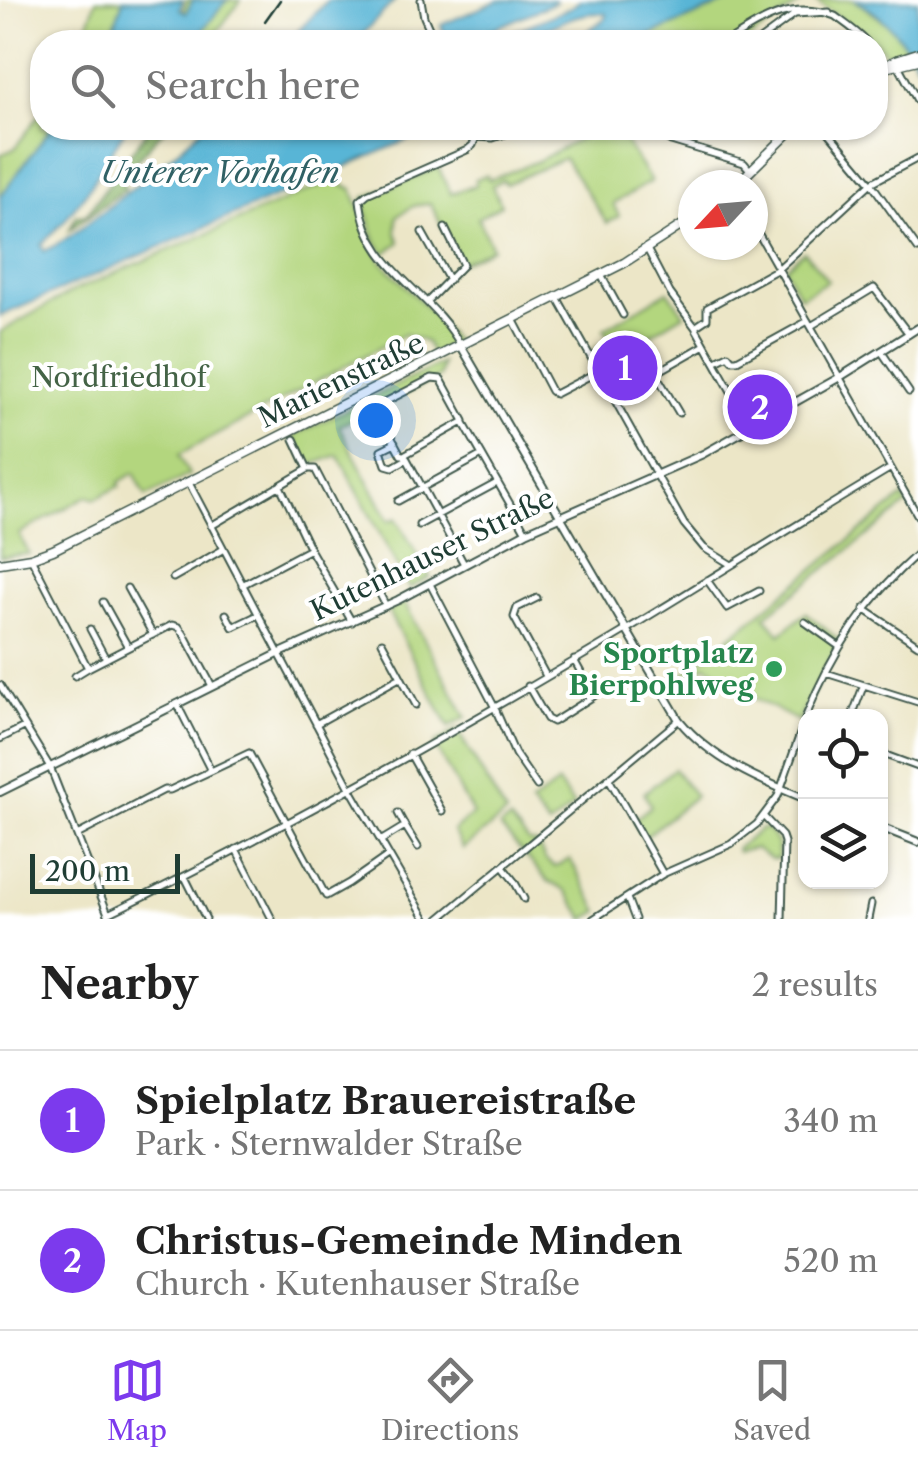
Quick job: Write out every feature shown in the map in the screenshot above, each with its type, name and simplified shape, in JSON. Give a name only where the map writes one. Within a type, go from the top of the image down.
[{"type":"main road","points":[[888,66],[914,58]]},
{"type":"main road","points":[[750,170],[781,140]]},
{"type":"main road","name":"Marienstraße","points":[[0,564],[53,550],[601,275],[678,228]]},
{"type":"street","points":[[421,0],[430,30]]},
{"type":"street","points":[[745,30],[782,6],[808,2],[830,12],[852,30]]},
{"type":"street","points":[[774,30],[795,14],[830,12]]},
{"type":"street","points":[[897,63],[918,102]]},
{"type":"street","points":[[475,140],[466,150],[360,200],[378,253],[427,302],[461,346],[679,720],[722,759],[798,795]]},
{"type":"street","points":[[669,140],[744,163],[750,170]]},
{"type":"street","points":[[835,140],[918,250]]},
{"type":"street","points":[[695,327],[707,319],[707,308],[778,268],[871,183],[918,158]]},
{"type":"street","points":[[427,302],[463,262],[450,231]]},
{"type":"street","points":[[422,232],[449,280]]},
{"type":"street","points":[[647,249],[752,428]]},
{"type":"street","points":[[768,250],[918,516]]},
{"type":"street","points":[[601,275],[623,315]]},
{"type":"street","points":[[714,362],[728,355],[737,360],[874,288],[908,334]]},
{"type":"street","points":[[557,297],[694,537],[731,564]]},
{"type":"street","points":[[513,319],[555,394],[599,371]]},
{"type":"street","name":"Kutenhauser Straße","points":[[0,792],[278,654],[386,606],[560,515],[703,454],[918,328]]},
{"type":"street","points":[[614,397],[705,345]]},
{"type":"street","points":[[881,351],[909,392]]},
{"type":"street","points":[[656,374],[679,414]]},
{"type":"street","points":[[464,564],[380,416],[380,405],[432,378],[444,382],[462,422],[526,532]]},
{"type":"street","points":[[395,443],[381,450],[388,466],[462,422]]},
{"type":"street","points":[[294,439],[308,469]]},
{"type":"street","points":[[398,501],[482,455]]},
{"type":"street","points":[[0,685],[50,767],[110,916],[285,824],[494,706],[891,468]]},
{"type":"street","points":[[211,526],[308,469],[315,469],[386,606]]},
{"type":"street","points":[[188,481],[350,788],[426,919]]},
{"type":"street","points":[[419,526],[498,483]]},
{"type":"street","points":[[280,486],[352,622]]},
{"type":"street","points":[[242,585],[310,549]]},
{"type":"street","points":[[173,578],[222,550]]},
{"type":"street","points":[[810,709],[864,609],[918,553]]},
{"type":"street","points":[[31,558],[88,668]]},
{"type":"street","points":[[707,580],[726,608],[759,591]]},
{"type":"street","points":[[430,584],[515,754],[537,786]]},
{"type":"street","points":[[127,588],[153,635]]},
{"type":"street","points":[[536,598],[517,608],[514,617],[546,676]]},
{"type":"street","points":[[103,602],[128,648]]},
{"type":"street","points":[[864,609],[918,645]]},
{"type":"street","points":[[226,614],[234,627],[258,615]]},
{"type":"street","points":[[806,622],[840,647]]},
{"type":"street","points":[[75,676],[172,625],[179,626],[212,686]]},
{"type":"street","points":[[90,630],[106,660]]},
{"type":"street","points":[[382,642],[416,705]]},
{"type":"street","points":[[528,686],[550,722],[579,706],[594,696],[574,660]]},
{"type":"street","points":[[826,673],[918,702]]},
{"type":"street","points":[[316,724],[401,678]]},
{"type":"street","points":[[855,709],[864,687]]},
{"type":"street","points":[[178,704],[210,771]]},
{"type":"street","points":[[439,919],[679,720]]},
{"type":"street","points":[[0,738],[24,727]]},
{"type":"street","points":[[593,919],[664,874],[731,844],[764,817],[781,789],[798,740]]},
{"type":"street","points":[[77,835],[164,790],[249,753],[326,896],[390,855]]},
{"type":"street","points":[[410,754],[442,811]]},
{"type":"street","points":[[888,756],[918,767]]},
{"type":"street","points":[[609,779],[664,874]]},
{"type":"street","points":[[398,813],[418,847]]},
{"type":"street","points":[[764,817],[784,840],[782,919]]},
{"type":"street","points":[[381,841],[405,826]]},
{"type":"street","points":[[888,830],[918,842]]},
{"type":"street","points":[[236,849],[272,919]]},
{"type":"street","points":[[503,867],[524,899]]},
{"type":"street","points":[[184,877],[206,919]]},
{"type":"street","points":[[627,898],[635,919]]},
{"type":"street","points":[[868,919],[871,904]]},
{"type":"green space","points":[[96,0],[123,0],[113,30],[86,30]]},
{"type":"green space","points":[[187,0],[241,0],[218,30],[176,30]]},
{"type":"green space","points":[[733,0],[805,0],[762,30],[662,30]]},
{"type":"green space","points":[[814,0],[854,0],[894,29],[907,46],[888,56],[888,30],[858,30]]},
{"type":"green space","points":[[30,127],[30,140],[42,140],[0,197],[0,155],[14,149]]},
{"type":"green space","points":[[140,140],[154,140],[122,177],[125,189],[70,229],[76,216],[86,215]]},
{"type":"green space","points":[[577,140],[624,140],[651,181],[613,204],[619,216],[607,223],[564,158],[506,184],[502,180],[492,186],[501,205],[478,218],[492,248],[461,263],[430,203],[414,206],[397,216],[400,242],[384,254],[376,241],[364,198],[438,167],[451,194],[476,185],[475,179],[487,175],[489,180]]},
{"type":"green space","name":"Nordfriedhof","points":[[333,180],[352,189],[380,260],[455,342],[432,354],[426,342],[405,334],[179,455],[189,475],[146,496],[134,473],[119,482],[120,486],[95,499],[87,496],[19,534],[29,554],[0,557],[0,332],[73,291]]},
{"type":"green space","points":[[804,251],[828,281],[800,297],[785,268]]},
{"type":"green space","points":[[668,291],[684,314],[636,343],[651,372],[613,389],[592,351],[610,340],[604,329]]},
{"type":"green space","points":[[442,363],[439,377],[339,426],[389,521],[396,518],[430,577],[409,588],[338,455],[308,466],[293,436]]},
{"type":"green space","points":[[903,497],[907,504],[765,616],[780,634],[806,613],[840,641],[804,709],[798,709],[798,721],[724,682],[721,673],[706,665],[670,693],[667,688]]},
{"type":"green space","points":[[404,602],[466,717],[449,727],[388,611]]},
{"type":"green space","points":[[457,730],[506,814],[463,849],[453,831],[473,814],[434,744]]},
{"type":"green space","points":[[674,769],[695,796],[644,838],[634,820],[651,806],[644,793]]},
{"type":"green space","points":[[558,783],[574,806],[549,826],[531,804]]},
{"type":"green space","points":[[510,820],[555,867],[570,859],[599,911],[585,919],[567,892],[548,881],[500,827]]},
{"type":"green space","points":[[761,829],[767,829],[775,839],[778,859],[771,859],[755,848],[737,852]]},
{"type":"water","points":[[123,0],[183,0],[180,9],[186,13],[193,0],[227,0],[203,30],[113,30]]},
{"type":"water","points":[[328,0],[395,0],[366,30],[299,30]]},
{"type":"water","points":[[499,0],[556,2],[491,30],[443,30],[441,25]]},
{"type":"water","points":[[581,0],[733,0],[662,30],[589,30],[606,18],[606,14],[594,13],[570,18],[545,30],[518,30]]},
{"type":"water","points":[[854,0],[918,0],[918,66],[891,28]]},
{"type":"water","name":"Unterer Vorhafen","points":[[42,140],[119,140],[88,190],[41,245],[44,251],[110,206],[188,140],[407,140],[0,316],[0,197]]},
{"type":"railway","points":[[265,21],[280,0]]},
{"type":"place","name":"Spielplatz Brauereistraße","points":[[625,368]]},
{"type":"place","name":"Christus-Gemeinde Minden","points":[[760,407]]},
{"type":"place","name":"Sportplatz Bierpohlweg","points":[[774,669]]}]
